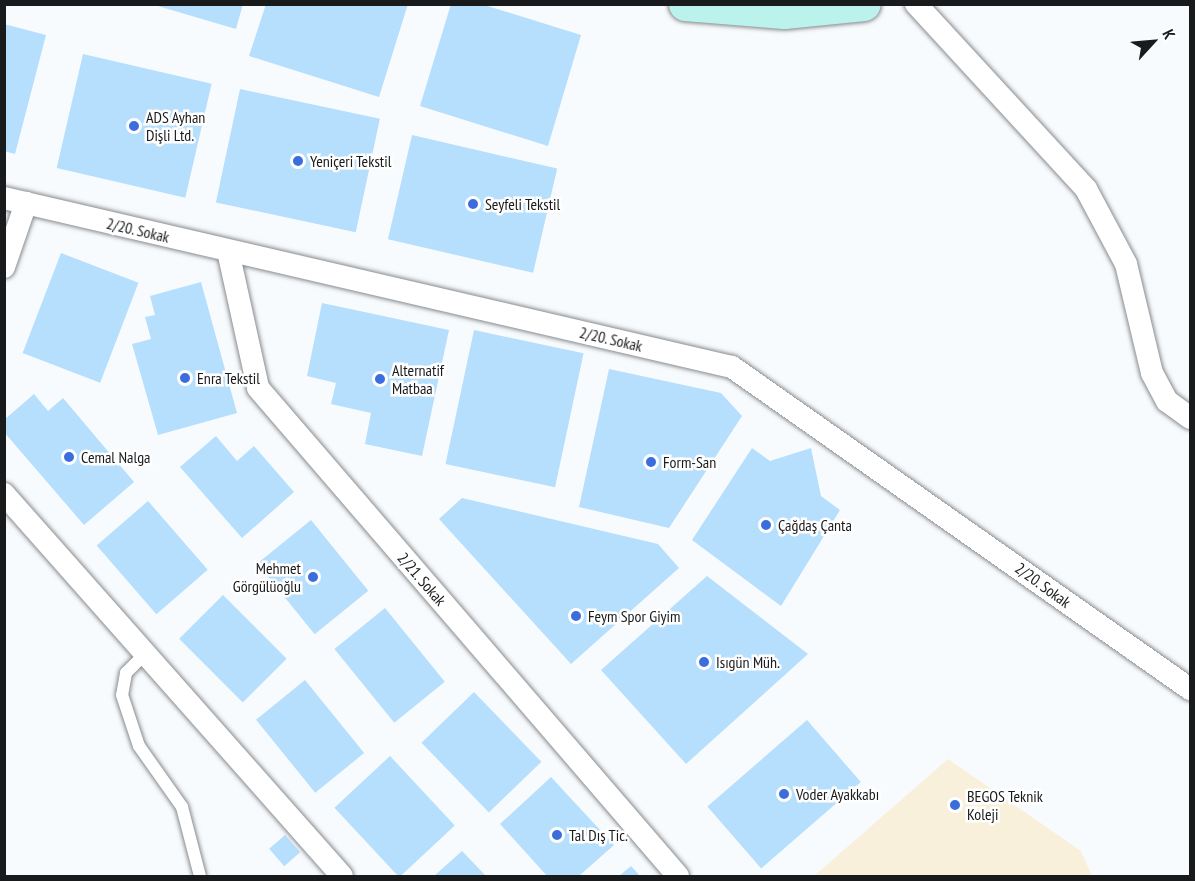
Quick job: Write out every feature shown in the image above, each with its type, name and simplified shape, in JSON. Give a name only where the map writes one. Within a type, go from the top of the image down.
[{"type":"main road","points":[[685,4],[765,12],[864,4]]},
{"type":"street","points":[[916,4],[1086,189],[1126,264],[1152,373],[1167,401],[1191,418]]},
{"type":"street","points":[[4,267],[15,201]]},
{"type":"street","name":"2/20. Sokak","points":[[15,201],[732,367],[1191,689]]},
{"type":"street","name":"2/21. Sokak","points":[[228,250],[258,388],[678,876]]},
{"type":"street","points":[[4,494],[342,876]]},
{"type":"lane","points":[[145,654],[126,673],[122,696],[140,746],[182,807],[200,876]]},
{"type":"shaded area","name":"BEGOS Teknik Koleji","points":[[948,759],[1081,851],[1092,876],[814,876]]},
{"type":"building","points":[[151,4],[243,4],[236,29]]},
{"type":"building","points":[[266,4],[408,4],[379,97],[249,56]]},
{"type":"building","points":[[451,4],[481,4],[581,35],[548,146],[420,106]]},
{"type":"building","points":[[4,24],[46,35],[15,154],[4,151]]},
{"type":"building","name":"ADS Ayhan Dişli Ltd.","points":[[83,54],[212,84],[185,198],[57,168]]},
{"type":"building","name":"Yeniçeri Tekstil","points":[[240,89],[380,119],[356,232],[216,202]]},
{"type":"building","name":"Seyfeli Tekstil","points":[[412,135],[557,169],[533,273],[388,239]]},
{"type":"building","points":[[61,253],[138,283],[100,383],[23,353]]},
{"type":"building","name":"Enra Tekstil","points":[[201,282],[237,413],[158,435],[132,344],[151,339],[145,317],[155,315],[150,296]]},
{"type":"building","name":"Alternatif Matbaa","points":[[322,303],[449,330],[422,456],[365,444],[371,413],[331,404],[336,383],[307,376]]},
{"type":"building","points":[[474,330],[584,353],[555,487],[446,464]]},
{"type":"building","name":"Form-San","points":[[609,369],[721,393],[742,416],[669,528],[579,507]]},
{"type":"building","name":"Cemal Nalga","points":[[34,394],[48,411],[63,398],[134,482],[84,525],[4,432],[4,420]]},
{"type":"building","points":[[216,436],[237,461],[254,446],[294,492],[242,538],[180,467]]},
{"type":"building","name":"Çağdaş Çanta","points":[[752,448],[770,461],[811,448],[821,496],[840,510],[781,606],[692,540]]},
{"type":"building","name":"Feym Spor Giyim","points":[[462,498],[658,544],[679,568],[571,664],[439,519]]},
{"type":"building","points":[[148,501],[208,570],[156,614],[97,546]]},
{"type":"building","name":"Mehmet Görgülüoğlu","points":[[311,520],[368,591],[315,634],[257,563]]},
{"type":"building","name":"Isıgün Müh.","points":[[707,576],[808,654],[686,764],[601,670]]},
{"type":"building","points":[[223,595],[287,659],[243,702],[179,639]]},
{"type":"building","points":[[385,608],[445,682],[394,723],[334,649]]},
{"type":"building","points":[[305,680],[364,753],[315,793],[256,720]]},
{"type":"building","points":[[474,692],[541,762],[489,812],[421,743]]},
{"type":"building","name":"Voder Ayakkabı","points":[[807,720],[861,782],[761,868],[707,807]]},
{"type":"building","points":[[390,756],[455,825],[398,876],[334,808]]},
{"type":"building","name":"Tal Dış Tic.","points":[[551,777],[614,845],[579,876],[547,876],[500,824]]},
{"type":"building","points":[[285,835],[300,852],[284,866],[269,849]]},
{"type":"building","points":[[462,851],[486,876],[434,876]]},
{"type":"building","points":[[631,866],[640,876],[619,876]]},
{"type":"place","name":"ADS Ayhan Dişli Ltd.","points":[[134,126]]},
{"type":"place","name":"Yeniçeri Tekstil","points":[[298,161]]},
{"type":"place","name":"Seyfeli Tekstil","points":[[473,204]]},
{"type":"place","name":"Enra Tekstil","points":[[185,378]]},
{"type":"place","name":"Alternatif Matbaa","points":[[380,379]]},
{"type":"place","name":"Cemal Nalga","points":[[69,457]]},
{"type":"place","name":"Form-San","points":[[651,462]]},
{"type":"place","name":"Çağdaş Çanta","points":[[766,525]]},
{"type":"place","name":"Mehmet Görgülüoğlu","points":[[313,577]]},
{"type":"place","name":"Feym Spor Giyim","points":[[576,616]]},
{"type":"place","name":"Isıgün Müh.","points":[[704,662]]},
{"type":"place","name":"Voder Ayakkabı","points":[[784,794]]},
{"type":"place","name":"BEGOS Teknik Koleji","points":[[955,805]]},
{"type":"place","name":"Tal Dış Tic.","points":[[557,835]]}]
